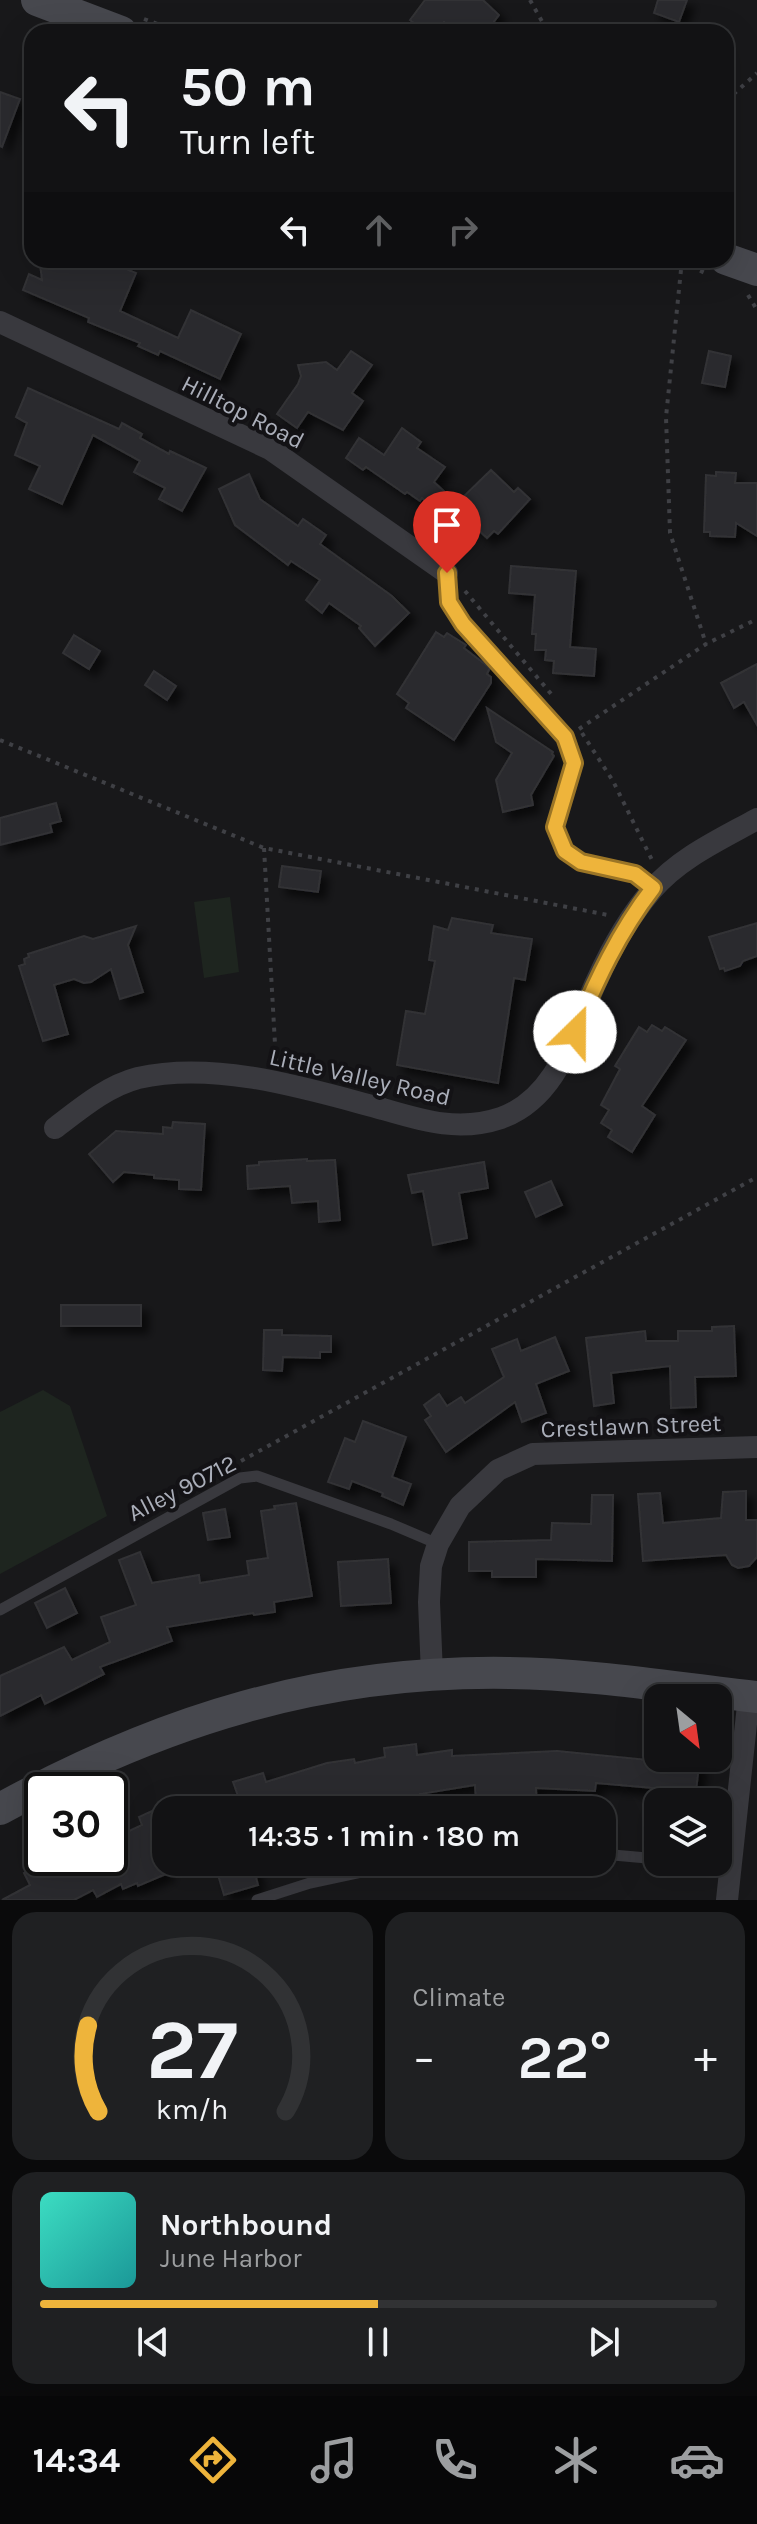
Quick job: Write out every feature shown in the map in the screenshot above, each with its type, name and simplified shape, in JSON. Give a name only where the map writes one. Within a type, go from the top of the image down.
[{"type":"street","points":[[37,0],[100,24]]},
{"type":"street","points":[[734,262],[757,270]]},
{"type":"street","name":"Hilltop Road","points":[[0,322],[270,449],[447,573]]},
{"type":"street","name":"Little Valley Road","points":[[55,1128],[97,1096],[136,1079],[179,1072],[277,1081],[439,1125],[468,1126],[502,1117],[521,1108],[545,1088],[563,1060],[599,976],[632,915],[653,888],[700,851],[757,819]]},
{"type":"street","name":"Crestlawn Street","points":[[432,1674],[429,1602],[431,1566],[438,1544],[460,1506],[498,1470],[533,1454],[757,1447]]},
{"type":"street","points":[[0,1809],[123,1747],[206,1717],[318,1689],[380,1679],[432,1674],[511,1673],[753,1696],[732,1845]]},
{"type":"street","points":[[727,1900],[728,1876]]},
{"type":"lane","points":[[447,573],[449,602],[463,624],[565,737],[574,763],[555,827],[565,851],[581,862],[635,874],[653,888]]},
{"type":"lane","name":"Alley 90712","points":[[0,1610],[240,1478],[257,1476],[438,1544]]},
{"type":"lane","points":[[616,1855],[644,1858]]},
{"type":"lane","points":[[257,1900],[343,1876]]},
{"type":"path","points":[[530,0],[544,24]]},
{"type":"path","points":[[734,94],[757,73]]},
{"type":"path","points":[[681,268],[666,417],[670,533],[706,644]]},
{"type":"path","points":[[579,729],[706,644],[757,619]]},
{"type":"path","points":[[0,740],[264,848],[612,916]]},
{"type":"path","points":[[264,848],[277,1081]]},
{"type":"path","points":[[238,1462],[757,1177]]},
{"type":"shaded area","points":[[230,897],[239,972],[204,978],[194,902]]},
{"type":"shaded area","points":[[43,1390],[70,1406],[107,1516],[0,1574],[0,1412]]},
{"type":"building","points":[[425,0],[483,0],[499,15],[492,24],[415,24],[410,20]]},
{"type":"building","points":[[658,0],[687,0],[679,22],[654,13]]},
{"type":"building","points":[[0,92],[20,99],[2,147],[0,146]]},
{"type":"building","points":[[40,268],[124,268],[136,273],[120,311],[178,338],[191,310],[241,334],[220,379],[160,351],[158,355],[138,346],[140,343],[88,322],[89,318],[23,290],[29,274],[42,280]]},
{"type":"building","points":[[351,351],[372,365],[352,393],[363,401],[343,430],[308,412],[297,428],[277,414],[298,384],[301,376],[298,365],[326,362],[337,370]]},
{"type":"building","points":[[709,351],[731,356],[725,387],[702,383]]},
{"type":"building","points":[[28,388],[119,429],[122,423],[142,434],[140,438],[169,454],[170,451],[206,468],[182,511],[159,499],[165,488],[134,472],[140,461],[93,435],[62,504],[29,489],[40,466],[15,455],[27,423],[16,417]]},
{"type":"building","points":[[402,428],[421,442],[417,448],[445,467],[434,482],[457,503],[491,470],[514,492],[518,488],[530,499],[498,534],[494,531],[487,538],[464,517],[454,528],[422,498],[420,501],[407,492],[405,494],[366,467],[363,470],[346,458],[359,438],[384,455]]},
{"type":"building","points":[[716,472],[736,473],[735,483],[757,483],[757,536],[736,523],[735,537],[710,536],[710,532],[704,532],[706,475],[716,476]]},
{"type":"building","points":[[249,474],[260,499],[298,526],[303,519],[326,535],[320,544],[392,596],[409,613],[375,646],[359,628],[361,626],[329,603],[322,613],[306,600],[320,580],[291,561],[288,565],[235,525],[219,489]]},
{"type":"building","points":[[511,566],[576,571],[570,647],[596,649],[594,676],[553,673],[554,661],[545,660],[546,650],[535,650],[536,634],[532,634],[535,595],[509,593]]},
{"type":"building","points":[[436,632],[444,637],[447,633],[466,645],[464,648],[490,668],[487,674],[491,677],[491,683],[454,740],[406,708],[409,703],[397,694]]},
{"type":"building","points":[[74,635],[100,651],[89,669],[63,653]]},
{"type":"building","points":[[757,664],[757,725],[744,702],[734,708],[721,683]]},
{"type":"building","points":[[154,671],[176,686],[167,700],[145,685]]},
{"type":"building","points":[[487,708],[553,752],[554,756],[531,795],[533,805],[503,812],[496,780],[512,753],[496,742]]},
{"type":"building","points":[[56,803],[61,821],[50,824],[52,832],[0,845],[0,818]]},
{"type":"building","points":[[282,866],[321,871],[318,892],[279,887]]},
{"type":"building","points":[[452,918],[493,925],[491,933],[532,939],[525,980],[514,978],[498,1083],[397,1065],[406,1011],[425,1014],[435,961],[429,960],[434,926],[448,930]]},
{"type":"building","points":[[757,923],[757,956],[743,961],[740,966],[725,971],[724,968],[720,969],[709,937]]},
{"type":"building","points":[[136,926],[128,945],[143,992],[120,999],[111,969],[91,982],[74,979],[54,985],[68,1034],[43,1041],[19,966],[25,964],[28,954],[84,936],[93,939]]},
{"type":"building","points":[[652,1025],[662,1031],[665,1027],[686,1040],[642,1106],[655,1115],[632,1152],[608,1137],[612,1130],[601,1123],[609,1110],[601,1105],[620,1069],[615,1066],[639,1027],[647,1032]]},
{"type":"building","points":[[173,1122],[205,1124],[201,1190],[179,1189],[179,1180],[124,1172],[113,1182],[89,1154],[116,1131],[163,1134],[163,1127],[172,1128]]},
{"type":"building","points":[[335,1160],[340,1220],[319,1222],[318,1201],[292,1203],[290,1186],[248,1189],[247,1166],[259,1165],[259,1162]]},
{"type":"building","points":[[484,1162],[488,1188],[459,1193],[467,1238],[433,1245],[423,1191],[412,1193],[408,1175]]},
{"type":"building","points":[[551,1181],[562,1205],[536,1217],[525,1192]]},
{"type":"building","points":[[61,1305],[141,1305],[141,1326],[61,1326]]},
{"type":"building","points":[[734,1326],[736,1376],[695,1377],[696,1407],[671,1408],[670,1366],[611,1373],[614,1403],[594,1406],[586,1338],[645,1331],[646,1341],[678,1341],[678,1331],[712,1331],[712,1327]]},
{"type":"building","points":[[264,1330],[282,1330],[282,1335],[331,1336],[331,1352],[320,1352],[320,1358],[283,1357],[282,1371],[263,1370]]},
{"type":"building","points":[[555,1337],[569,1371],[536,1384],[546,1413],[522,1422],[515,1402],[446,1452],[425,1420],[431,1416],[424,1405],[439,1394],[447,1406],[461,1397],[465,1403],[504,1377],[492,1349],[517,1339],[521,1351]]},
{"type":"building","points":[[363,1421],[406,1437],[392,1477],[411,1484],[403,1505],[352,1481],[349,1489],[328,1482],[345,1438],[355,1442]]},
{"type":"building","points":[[746,1491],[746,1520],[757,1520],[757,1557],[749,1566],[738,1568],[726,1555],[643,1561],[638,1494],[660,1493],[663,1523],[721,1518],[723,1492]]},
{"type":"building","points":[[592,1495],[613,1495],[612,1561],[536,1559],[536,1577],[492,1577],[492,1571],[469,1571],[469,1542],[551,1540],[552,1523],[591,1524]]},
{"type":"building","points":[[296,1503],[312,1596],[274,1602],[275,1612],[167,1627],[172,1641],[100,1667],[104,1674],[45,1704],[41,1695],[0,1716],[0,1676],[64,1647],[72,1660],[110,1642],[101,1617],[136,1605],[119,1560],[140,1552],[152,1583],[199,1575],[200,1583],[249,1575],[247,1561],[268,1558],[261,1511]]},
{"type":"building","points":[[225,1509],[230,1537],[208,1540],[203,1513]]},
{"type":"building","points":[[388,1559],[391,1603],[341,1606],[338,1562]]},
{"type":"building","points":[[65,1588],[77,1613],[47,1628],[35,1603]]},
{"type":"building","points":[[416,1744],[417,1755],[452,1750],[452,1756],[557,1751],[644,1760],[644,1772],[698,1772],[696,1788],[596,1783],[595,1791],[536,1788],[536,1796],[476,1796],[475,1785],[420,1796],[238,1796],[233,1782],[263,1773],[266,1782],[327,1763],[354,1759],[355,1763],[385,1757],[384,1748]]},
{"type":"building","points":[[152,1811],[152,1876],[161,1876],[123,1889],[121,1884],[97,1897],[93,1890],[74,1900],[2,1900],[30,1885],[26,1876],[128,1876],[128,1832],[142,1825],[139,1817]]},
{"type":"building","points":[[218,1876],[256,1876],[258,1885],[224,1895]]},
{"type":"route","points":[[447,573],[449,602],[463,624],[565,737],[574,763],[555,827],[565,851],[581,862],[635,874],[653,888],[632,915],[599,976],[575,1032]]}]
